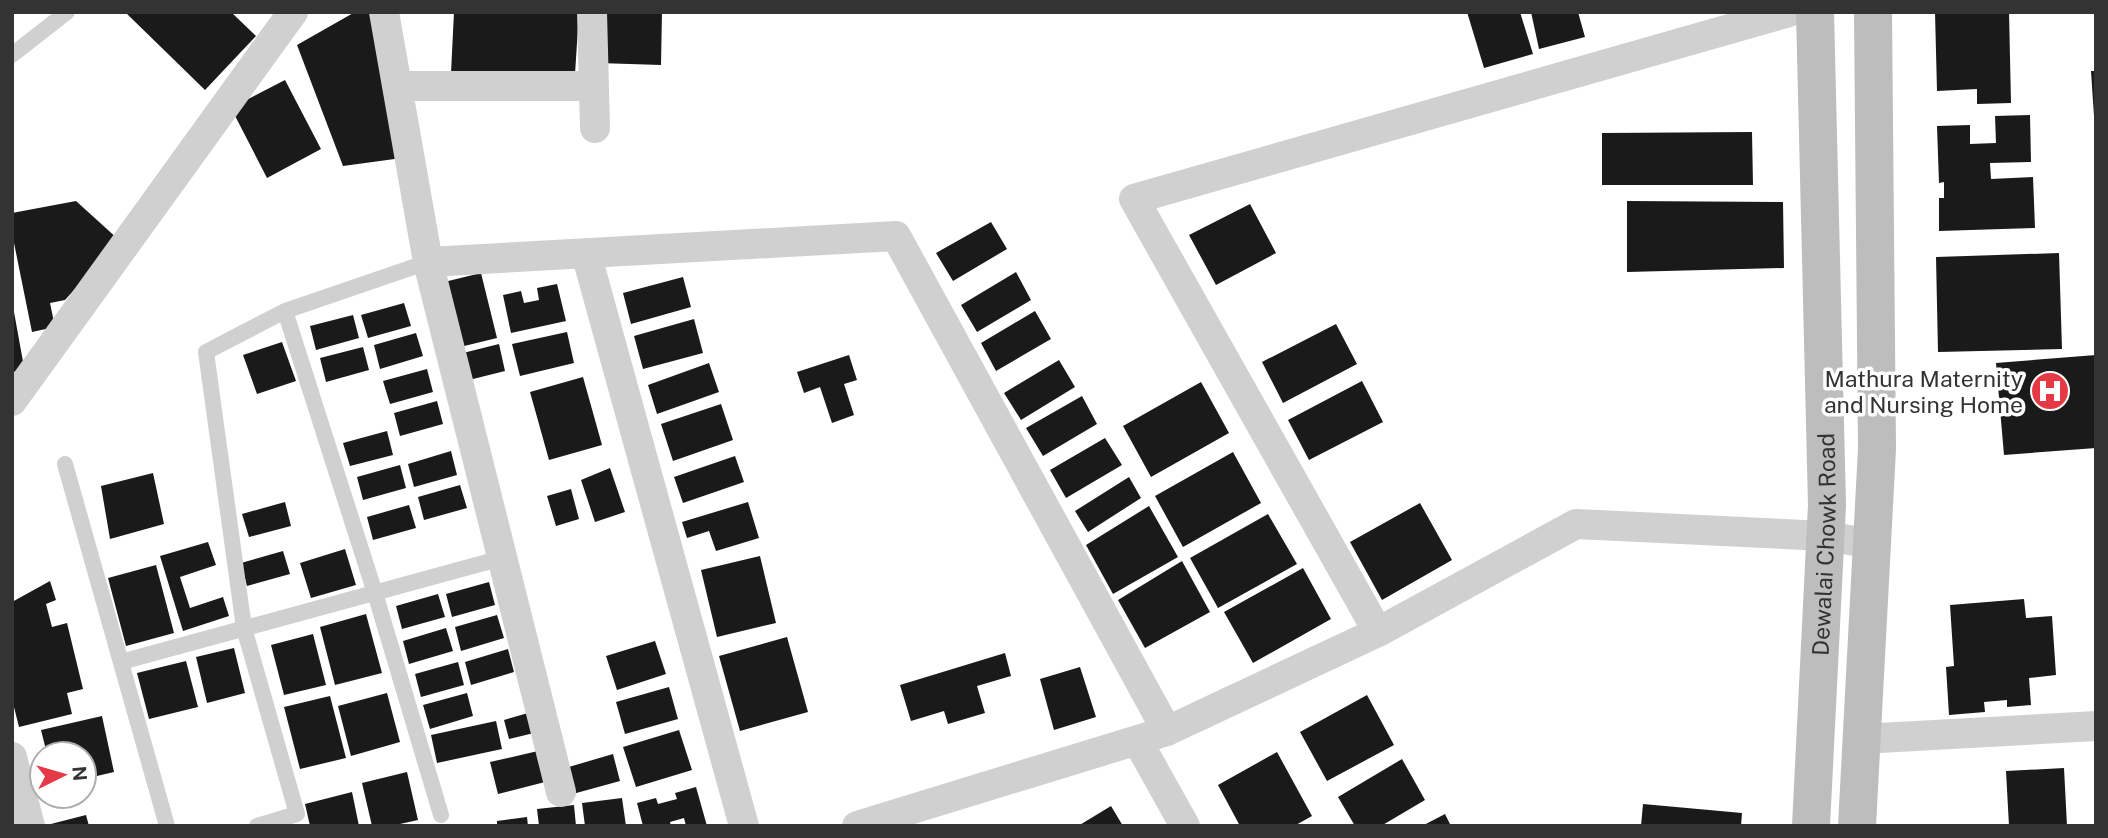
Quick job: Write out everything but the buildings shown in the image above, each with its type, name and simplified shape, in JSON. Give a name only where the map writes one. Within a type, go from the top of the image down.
[{"type":"main road","name":"Dewalai Chowk Road","points":[[1811,826],[1826,536],[1815,12]]},
{"type":"main road","name":"Dewalai Chowk Road","points":[[1857,826],[1877,449],[1873,12]]},
{"type":"street","points":[[12,401],[293,12]]},
{"type":"street","points":[[384,12],[428,262],[561,792]]},
{"type":"street","points":[[592,12],[595,128]]},
{"type":"street","points":[[1378,632],[1134,199],[1789,12]]},
{"type":"street","points":[[397,86],[594,86]]},
{"type":"street","points":[[428,262],[896,236],[1167,731]]},
{"type":"street","points":[[586,253],[744,826]]},
{"type":"street","points":[[875,823],[1167,731],[1378,632],[1576,524],[1826,536],[1872,544]]},
{"type":"street","points":[[1861,739],[2096,726]]},
{"type":"street","points":[[1136,740],[1185,826]]},
{"type":"street","points":[[12,757],[30,826]]},
{"type":"lane","points":[[12,55],[67,12]]},
{"type":"lane","points":[[257,826],[297,814],[244,628],[206,352],[285,312],[428,262]]},
{"type":"lane","points":[[285,312],[375,593],[441,815]]},
{"type":"lane","points":[[65,464],[167,826]]},
{"type":"lane","points":[[121,662],[502,558]]},
{"type":"place","name":"Mathura Maternity and Nursing Home","points":[[2050,391]]}]
